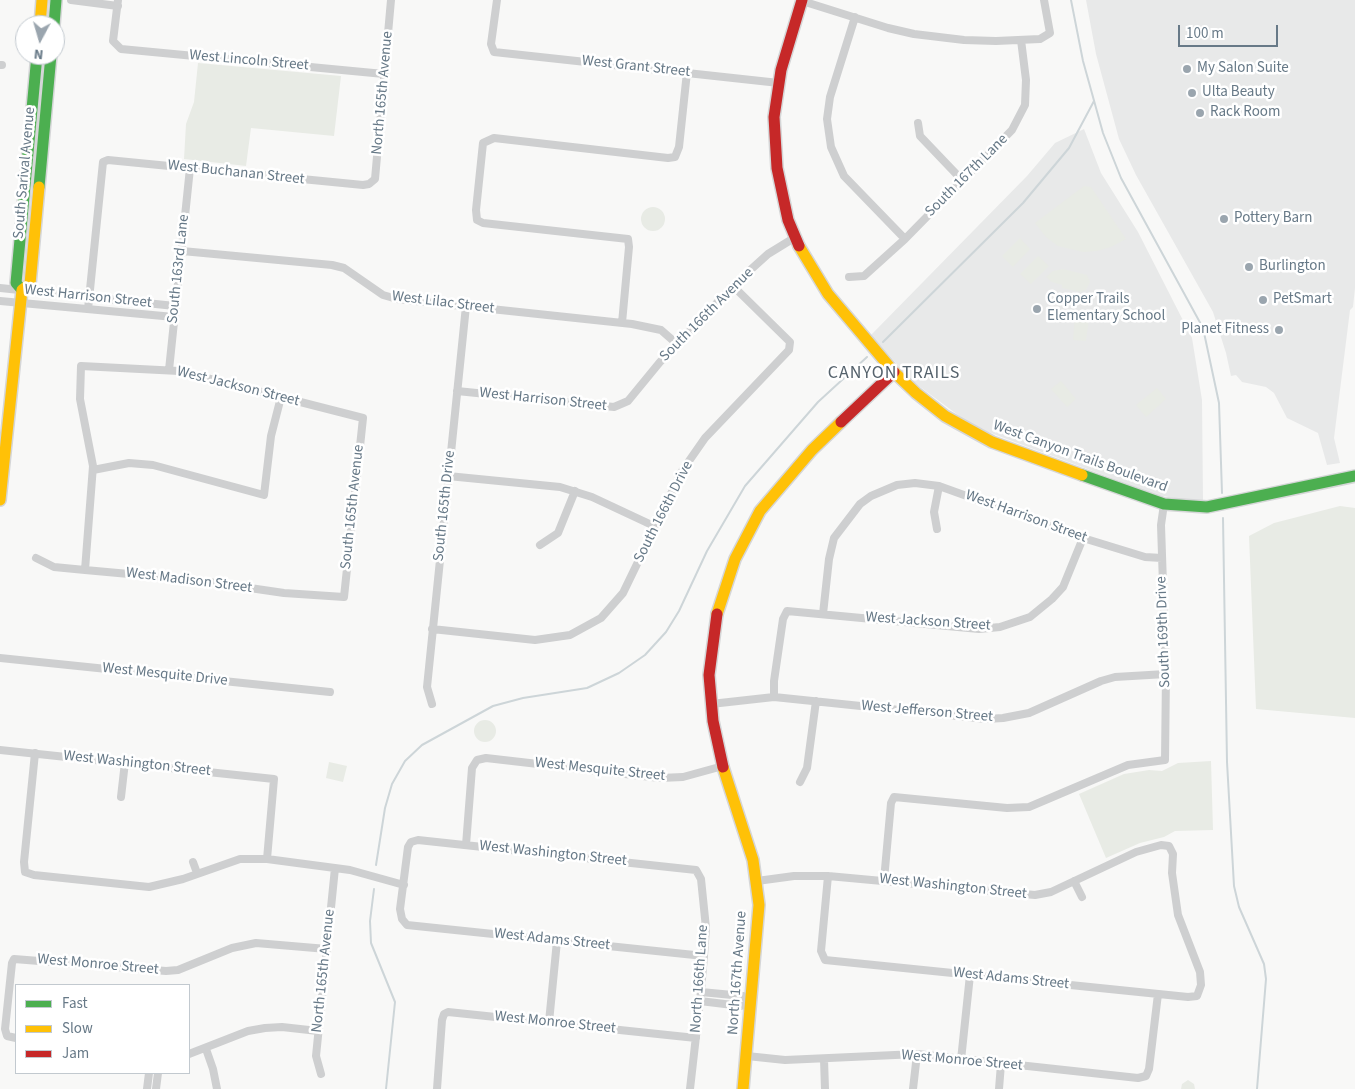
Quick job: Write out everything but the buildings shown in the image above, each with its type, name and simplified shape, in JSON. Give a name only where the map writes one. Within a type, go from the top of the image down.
[{"type":"street","points":[[41,15],[42,0]]},
{"type":"street","points":[[55,15],[56,0]]},
{"type":"street","points":[[71,0],[118,3]]},
{"type":"street","name":"North 165th Avenue","points":[[369,184],[375,179],[391,0]]},
{"type":"street","name":"West Grant Street","points":[[497,0],[492,44],[494,52],[778,83]]},
{"type":"street","points":[[802,0],[888,28],[931,37],[964,40],[1021,40],[1040,39],[1050,33],[1044,0]]},
{"type":"street","name":"West Canyon Trails Boulevard","points":[[802,0],[778,83],[774,122],[776,168],[794,238],[828,294],[894,372],[932,406],[970,431],[992,442],[1164,504],[1196,507],[1222,505],[1355,476]]},
{"type":"street","name":"West Lincoln Street","points":[[118,3],[113,41],[121,49],[384,74]]},
{"type":"street","points":[[855,17],[830,97],[827,119],[831,147],[844,176],[905,239]]},
{"type":"street","name":"South 167th Lane","points":[[849,277],[864,276],[905,239],[1012,130],[1025,105],[1026,80],[1021,40]]},
{"type":"street","name":"South Sarival Avenue","points":[[22,290],[16,282],[36,65]]},
{"type":"street","name":"South Sarival Avenue","points":[[0,500],[20,303],[22,290],[30,284],[50,65]]},
{"type":"street","points":[[622,323],[629,247],[628,239],[483,223],[477,220],[476,210],[483,144],[487,140],[494,138],[668,158],[676,157],[679,147],[687,72]]},
{"type":"street","points":[[918,122],[920,136],[962,180]]},
{"type":"street","name":"West Buchanan Street","points":[[89,297],[103,162],[108,160],[369,184]]},
{"type":"street","name":"South 163rd Lane","points":[[169,370],[190,168]]},
{"type":"street","name":"South 166th Avenue","points":[[628,401],[677,344],[733,286],[768,254],[794,238]]},
{"type":"street","name":"West Lilac Street","points":[[182,251],[344,268],[383,295],[424,303],[622,323],[661,330],[677,344]]},
{"type":"street","name":"South 166th Drive","points":[[432,629],[535,640],[570,634],[601,618],[623,593],[682,471],[705,438],[789,350],[790,342],[733,286]]},
{"type":"street","name":"West Harrison Street","points":[[0,288],[175,306]]},
{"type":"street","points":[[88,309],[89,297]]},
{"type":"street","name":"West Harrison Street","points":[[0,301],[174,317]]},
{"type":"street","name":"South 165th Drive","points":[[432,704],[427,687],[466,306]]},
{"type":"street","name":"West Jackson Street","points":[[93,470],[80,399],[81,366],[169,370],[363,418]]},
{"type":"street","name":"North 167th Avenue","points":[[743,1089],[758,936],[757,881],[753,860],[723,766],[710,704],[710,651],[719,604],[734,559],[760,511],[812,450],[894,372]]},
{"type":"street","name":"West Harrison Street","points":[[457,391],[614,407],[628,401]]},
{"type":"street","points":[[85,570],[93,470],[129,464],[153,465],[264,496],[271,436],[281,397]]},
{"type":"street","name":"South 165th Avenue","points":[[344,597],[363,418]]},
{"type":"street","points":[[448,476],[560,487],[575,491],[654,526]]},
{"type":"street","name":"West Harrison Street","points":[[823,614],[829,559],[834,538],[860,504],[889,487],[915,483],[939,486],[1083,538],[1145,557],[1162,558]]},
{"type":"street","points":[[938,529],[934,512],[939,486]]},
{"type":"street","points":[[540,545],[558,533],[575,491]]},
{"type":"street","name":"South 169th Drive","points":[[884,880],[891,803],[894,798],[901,796],[1008,808],[1030,807],[1128,765],[1166,760],[1166,674],[1161,525],[1164,504]]},
{"type":"street","name":"West Jackson Street","points":[[774,697],[774,681],[783,618],[787,611],[979,629],[1000,627],[1030,617],[1052,599],[1063,587],[1083,538]]},
{"type":"street","name":"West Madison Street","points":[[36,558],[54,567],[195,580],[284,592],[344,597]]},
{"type":"street","name":"West Mesquite Drive","points":[[0,658],[330,692]]},
{"type":"street","name":"West Jefferson Street","points":[[710,704],[774,697],[986,719],[1003,718],[1029,713],[1115,677],[1166,674]]},
{"type":"street","points":[[800,782],[807,768],[816,701]]},
{"type":"street","name":"West Washington Street","points":[[0,750],[125,762],[274,780],[267,859]]},
{"type":"street","points":[[35,753],[24,862],[25,872],[53,878],[149,887],[183,879],[240,859],[267,859],[335,868],[404,885]]},
{"type":"street","name":"West Mesquite Street","points":[[466,845],[472,768],[477,760],[486,758],[660,778],[683,777],[723,766]]},
{"type":"street","points":[[121,797],[125,762]]},
{"type":"street","name":"West Washington Street","points":[[404,885],[408,847],[411,842],[418,840],[696,870]]},
{"type":"street","name":"West Washington Street","points":[[757,881],[794,876],[828,876],[884,880],[1025,896],[1050,892],[1136,852],[1161,845],[1169,846],[1172,854],[1172,873],[1178,915],[1200,972],[1201,986],[1197,996]]},
{"type":"street","points":[[193,862],[197,873]]},
{"type":"street","name":"North 165th Avenue","points":[[321,1074],[316,1056],[335,868]]},
{"type":"street","name":"North 166th Lane","points":[[690,1089],[706,928],[701,879],[696,870]]},
{"type":"street","name":"West Adams Street","points":[[828,876],[821,951],[825,960],[1188,997],[1197,996]]},
{"type":"street","points":[[1074,881],[1082,897]]},
{"type":"street","name":"West Adams Street","points":[[404,885],[400,909],[402,919],[407,925],[704,956]]},
{"type":"street","points":[[549,1022],[556,941]]},
{"type":"street","name":"West Monroe Street","points":[[15,1038],[7,1036],[5,1029],[14,958],[166,971],[178,970],[244,945],[274,943],[327,949]]},
{"type":"street","points":[[961,1060],[970,975]]},
{"type":"street","points":[[701,992],[743,996],[752,1003]]},
{"type":"street","name":"West Monroe Street","points":[[747,1056],[775,1060],[917,1054],[1138,1078],[1146,1076],[1149,1069],[1158,994]]},
{"type":"street","points":[[700,1001],[741,1006],[752,1003]]},
{"type":"street","name":"West Monroe Street","points":[[438,1089],[444,1014],[448,1012],[696,1038]]},
{"type":"street","points":[[190,1054],[248,1031],[282,1027],[318,1031]]},
{"type":"street","points":[[206,1049],[217,1089]]},
{"type":"street","points":[[913,1089],[917,1054]]},
{"type":"street","points":[[824,1059],[824,1089]]},
{"type":"street","points":[[999,1089],[1001,1064]]},
{"type":"street","points":[[147,1089],[149,1074]]},
{"type":"street","points":[[156,1089],[158,1074]]},
{"type":"shaded area","points":[[1086,0],[1355,0],[1355,288],[1353,307],[1350,310],[1334,438],[1340,463],[1327,465],[1318,433],[1287,418],[1274,393],[1266,387],[1242,382],[1236,375],[1231,376],[1213,312],[1136,175],[1119,139],[1096,54]]},
{"type":"shaded area","points":[[198,63],[341,76],[334,136],[251,128],[246,166],[184,159],[186,124],[194,102]]},
{"type":"shaded area","name":"Copper Trails Elementary School","points":[[1084,129],[1101,173],[1138,232],[1192,338],[1202,400],[1203,500],[1186,500],[1157,495],[988,432],[962,418],[912,381],[871,335],[1027,176],[1055,143]]},
{"type":"shaded area","points":[[1084,186],[1091,187],[1126,239],[1111,247],[1083,252],[1058,246],[1046,237],[1035,223]]},
{"type":"shaded area","points":[[653,207],[662,210],[665,219],[662,228],[653,231],[644,228],[641,219],[644,210]]},
{"type":"shaded area","points":[[1020,238],[1030,249],[1013,267],[1002,256]]},
{"type":"shaded area","points":[[1038,256],[1049,266],[1031,284],[1020,274]]},
{"type":"shaded area","points":[[1063,269],[1087,275],[1090,282],[1086,290],[1081,292],[1062,288],[1062,285],[1052,282],[1046,277],[1053,271]]},
{"type":"shaded area","points":[[1075,317],[1089,318],[1086,341],[1073,340]]},
{"type":"shaded area","points":[[1061,381],[1076,399],[1067,407],[1051,389]]},
{"type":"shaded area","points":[[1157,388],[1166,399],[1146,417],[1136,405]]},
{"type":"shaded area","points":[[1340,506],[1355,508],[1355,718],[1256,709],[1249,536],[1274,523]]},
{"type":"shaded area","points":[[485,720],[495,727],[496,731],[489,741],[485,742],[475,735],[474,731],[481,721]]},
{"type":"shaded area","points":[[1211,761],[1213,830],[1175,831],[1164,837],[1140,843],[1106,858],[1079,794],[1124,774],[1149,770],[1162,771],[1178,763]]},
{"type":"shaded area","points":[[329,762],[347,766],[343,782],[326,778]]},
{"type":"shaded area","points":[[1188,1080],[1194,1084],[1195,1089],[1181,1089],[1182,1084]]},
{"type":"waterway","points":[[1071,0],[1083,61],[1103,133],[1121,178],[1203,328],[1219,403],[1222,493]]},
{"type":"waterway","points":[[883,342],[1023,203],[1069,148],[1094,101]]},
{"type":"waterway","points":[[376,865],[385,808],[392,784],[405,761],[422,745],[493,706],[523,698],[587,688],[619,673],[645,655],[666,632],[679,611],[707,551],[745,486],[818,402],[867,357]]},
{"type":"waterway","points":[[1223,518],[1227,762],[1234,886],[1239,907],[1264,964],[1266,979],[1257,1089]]},
{"type":"waterway","points":[[374,889],[370,921],[371,943],[395,1002],[386,1089]]},
{"type":"traffic: fast","points":[[55,15],[56,0]]},
{"type":"traffic: fast","points":[[22,290],[16,283],[36,65]]},
{"type":"traffic: fast","points":[[39,187],[50,65]]},
{"type":"traffic: fast","points":[[1082,475],[1164,504],[1207,507],[1355,476]]},
{"type":"traffic: slow","points":[[41,15],[42,0]]},
{"type":"traffic: slow","points":[[0,500],[22,290],[30,284],[39,187]]},
{"type":"traffic: slow","points":[[799,246],[828,294],[894,372],[916,393],[945,416],[992,442],[1082,475]]},
{"type":"traffic: slow","points":[[717,614],[735,559],[760,511],[812,450],[841,422]]},
{"type":"traffic: slow","points":[[723,767],[753,860],[759,905],[743,1089]]},
{"type":"traffic: jam","points":[[799,246],[788,220],[777,168],[774,117],[781,70],[802,0]]},
{"type":"traffic: jam","points":[[841,422],[894,372]]},
{"type":"traffic: jam","points":[[717,614],[709,675],[713,721],[723,767]]},
{"type":"place","name":"My Salon Suite","points":[[1187,69]]},
{"type":"place","name":"Ulta Beauty","points":[[1192,93]]},
{"type":"place","name":"Rack Room","points":[[1200,113]]},
{"type":"place","name":"Pottery Barn","points":[[1224,219]]},
{"type":"place","name":"Burlington","points":[[1249,267]]},
{"type":"place","name":"PetSmart","points":[[1263,300]]},
{"type":"place","name":"Copper Trails Elementary School","points":[[1037,309]]},
{"type":"place","name":"Planet Fitness","points":[[1279,330]]},
{"type":"district","name":"CANYON TRAILS","points":[[894,374]]}]
